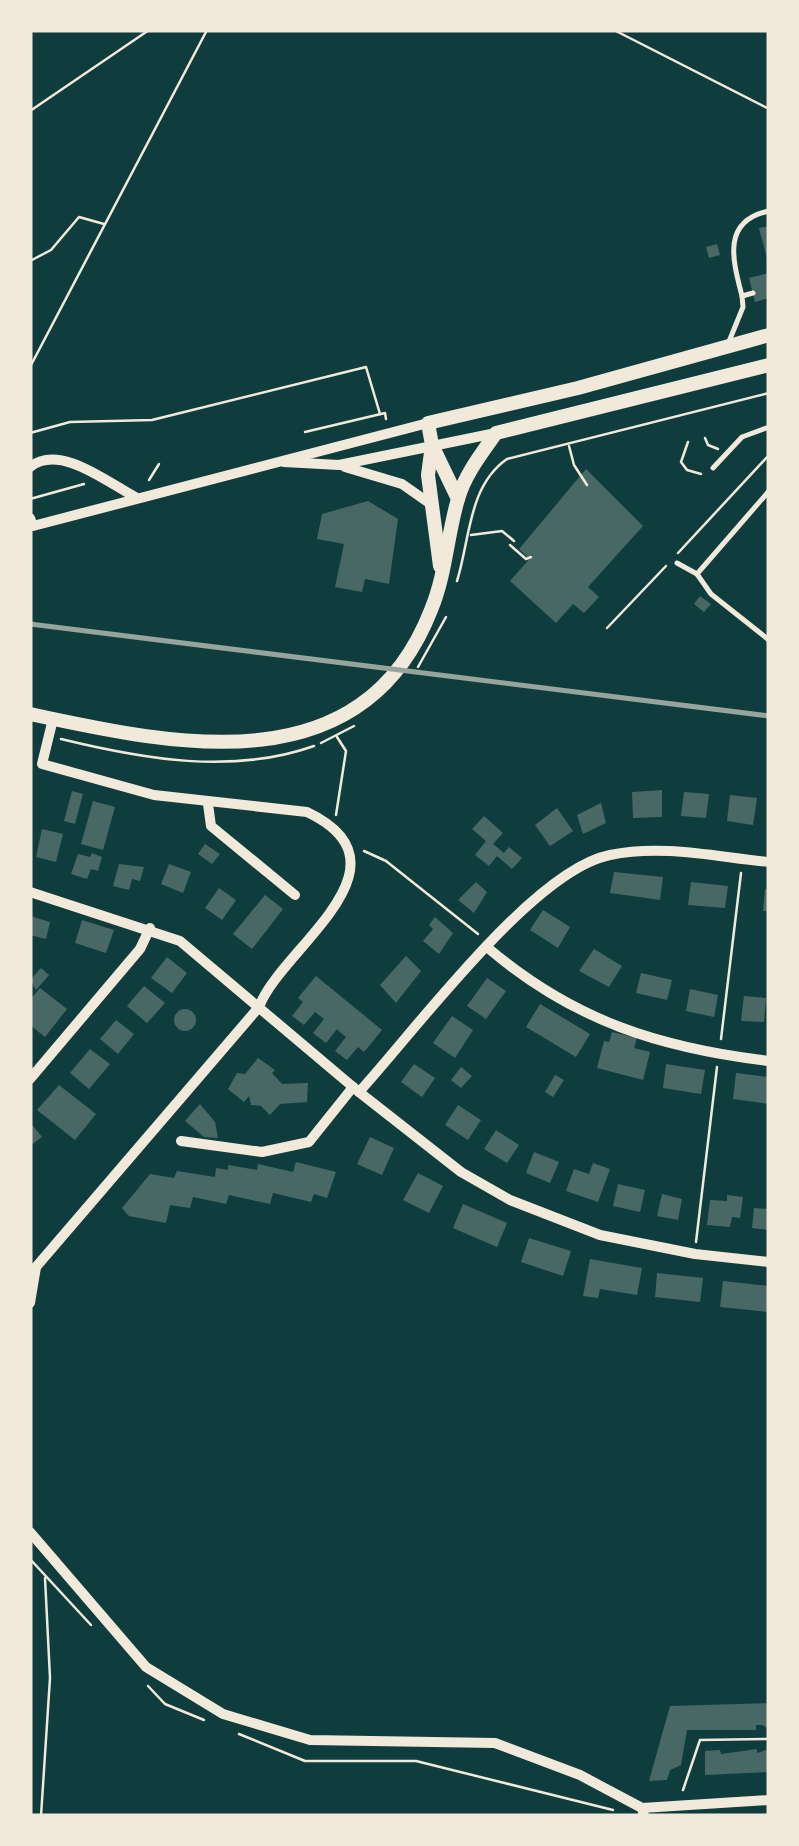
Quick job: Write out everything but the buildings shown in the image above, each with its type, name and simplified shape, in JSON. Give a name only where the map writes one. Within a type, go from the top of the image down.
[{"type":"main road","points":[[458,499],[432,445],[428,423],[769,335]]},
{"type":"main road","points":[[30,714],[165,740],[264,742],[331,720],[388,678],[412,648],[430,614],[442,576],[458,499],[470,470],[496,433],[769,365]]},
{"type":"main road","points":[[432,445],[428,474],[442,576]]},
{"type":"street","points":[[31,524],[428,423]]},
{"type":"street","points":[[340,465],[496,433]]},
{"type":"street","points":[[30,468],[56,458],[138,498]]},
{"type":"street","points":[[278,462],[340,465],[386,477],[432,505]]},
{"type":"street","points":[[30,1302],[33,1267],[259,1008],[269,987],[344,894],[349,878],[344,842],[331,826],[307,812],[154,795],[36,762],[53,719]]},
{"type":"street","points":[[208,804],[211,826],[295,896]]},
{"type":"street","points":[[181,1140],[262,1152],[309,1142],[532,898],[570,870],[607,855],[656,849],[769,862]]},
{"type":"street","points":[[30,892],[150,928],[180,941],[356,1090],[461,1172],[510,1200],[600,1234],[695,1254],[769,1262]]},
{"type":"street","points":[[30,1079],[140,950],[150,928]]},
{"type":"street","points":[[490,946],[608,1024],[655,1042],[769,1061]]},
{"type":"street","points":[[30,1532],[39,1548],[146,1667],[222,1714],[310,1740],[494,1743],[580,1775],[643,1812],[769,1800]]},
{"type":"lane","points":[[726,348],[743,308],[730,250],[733,238],[754,214],[769,211]]},
{"type":"lane","points":[[742,296],[753,294]]},
{"type":"lane","points":[[710,470],[750,431],[769,427]]},
{"type":"lane","points":[[697,574],[769,491]]},
{"type":"lane","points":[[677,562],[697,574],[711,594],[769,640]]},
{"type":"path","points":[[30,111],[148,30]]},
{"type":"path","points":[[30,368],[32,357],[207,30]]},
{"type":"path","points":[[614,30],[769,109]]},
{"type":"path","points":[[30,262],[51,250],[79,217],[105,224]]},
{"type":"path","points":[[30,432],[70,422],[152,420],[366,367],[380,414]]},
{"type":"path","points":[[478,500],[492,472],[506,459],[769,393]]},
{"type":"path","points":[[306,432],[380,414],[386,416]]},
{"type":"path","points":[[705,438],[708,446],[725,454]]},
{"type":"path","points":[[688,442],[683,466],[692,472],[710,470]]},
{"type":"path","points":[[569,443],[574,465],[586,485]]},
{"type":"path","points":[[608,628],[769,455]]},
{"type":"path","points":[[30,499],[99,478]]},
{"type":"path","points":[[470,535],[502,531],[526,559],[531,557]]},
{"type":"path","points":[[331,826],[340,805],[346,751],[337,735]]},
{"type":"path","points":[[344,842],[386,861],[490,946]]},
{"type":"path","points":[[30,1559],[44,1576],[50,1678],[41,1816]]},
{"type":"path","points":[[684,1788],[700,1740],[769,1739]]},
{"type":"railway","points":[[30,624],[769,716]]}]
